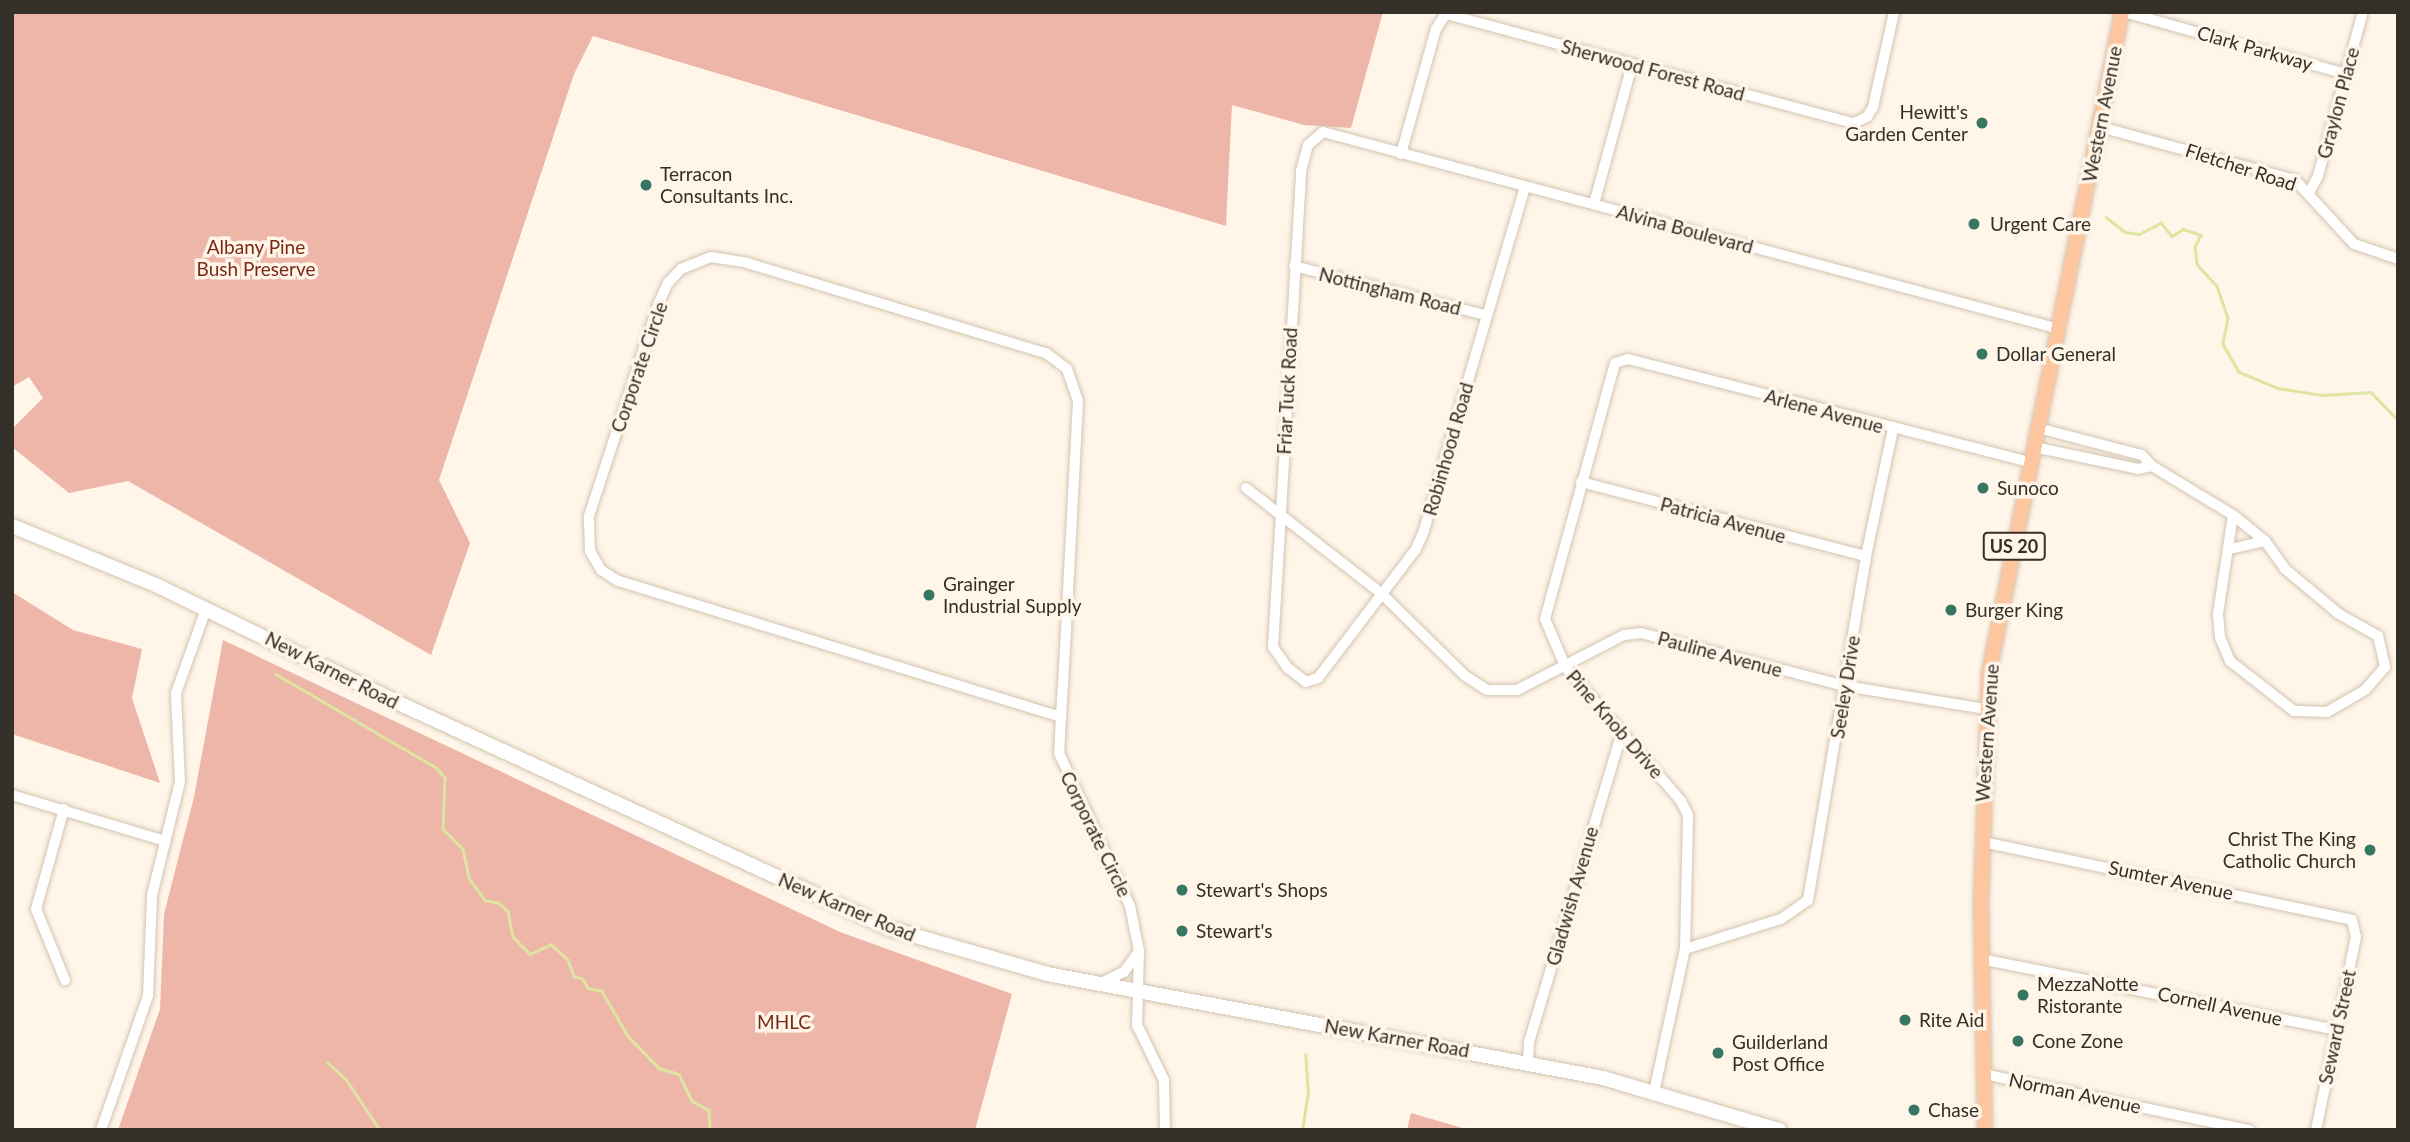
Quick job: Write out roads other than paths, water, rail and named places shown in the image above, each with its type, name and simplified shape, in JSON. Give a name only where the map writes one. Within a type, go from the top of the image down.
[{"type":"main road","name":"Western Avenue","points":[[1985,1130],[1981,959],[1989,673],[2123,12]]},
{"type":"main road","name":"New Karner Road","points":[[12,526],[206,609],[860,917],[997,962],[1097,984],[1528,1061],[1654,1092],[1779,1130]]},
{"type":"street","name":"Sherwood Forest Road","points":[[1447,13],[1848,123],[1860,121],[1873,107],[1894,12]]},
{"type":"street","name":"Clark Parkway","points":[[2123,12],[2346,74]]},
{"type":"street","name":"Graylon Place","points":[[2309,192],[2318,176],[2363,12]]},
{"type":"street","points":[[1401,154],[1436,29],[1447,13]]},
{"type":"street","points":[[1594,204],[1632,65]]},
{"type":"street","name":"Fletcher Road","points":[[2100,127],[2284,177],[2309,192],[2330,222],[2354,244],[2398,259]]},
{"type":"street","name":"Alvina Boulevard","points":[[1313,138],[1334,133],[1401,154],[2059,329]]},
{"type":"street","name":"Friar Tuck Road","points":[[1313,138],[1301,171],[1273,647],[1287,667],[1306,682],[1313,681]]},
{"type":"street","name":"Robinhood Road","points":[[1313,681],[1382,594],[1424,531],[1485,315],[1525,187]]},
{"type":"street","name":"Corporate Circle","points":[[1061,717],[618,581],[601,570],[590,551],[589,516],[658,305],[668,282],[681,269],[711,257],[747,263],[1045,354],[1067,369],[1078,401],[1061,717],[1062,765],[1124,890],[1139,951],[1137,1025],[1164,1080],[1165,1130]]},
{"type":"street","name":"Nottingham Road","points":[[1294,266],[1485,315]]},
{"type":"street","name":"Arlene Avenue","points":[[1618,360],[1628,359],[2030,462]]},
{"type":"street","name":"Pine Knob Drive","points":[[1618,360],[1581,482],[1545,619],[1566,668],[1685,807],[1690,837],[1685,949],[1654,1092]]},
{"type":"street","points":[[2038,428],[2135,452],[2152,466],[2233,515],[2265,541],[2285,569],[2339,614],[2373,631],[2384,645],[2381,675],[2365,690],[2327,712],[2312,714],[2284,705],[2230,661],[2220,637],[2218,614],[2230,549],[2233,515]]},
{"type":"street","name":"Seeley Drive","points":[[1685,949],[1770,923],[1803,906],[1814,882],[1866,556],[1893,429]]},
{"type":"street","points":[[2034,447],[2138,469],[2152,466]]},
{"type":"street","name":"Patricia Avenue","points":[[1581,482],[1866,556]]},
{"type":"street","name":"Pauline Avenue","points":[[1246,488],[1382,594],[1464,675],[1487,690],[1517,690],[1566,668],[1625,635],[1641,633],[1845,686],[1986,709]]},
{"type":"street","points":[[2230,549],[2265,541]]},
{"type":"street","points":[[101,1130],[145,1009],[152,895],[180,782],[176,693],[206,609]]},
{"type":"street","name":"Gladwish Avenue","points":[[1528,1061],[1540,1004],[1622,732]]},
{"type":"street","points":[[12,795],[166,841]]},
{"type":"street","points":[[64,809],[36,909],[65,980]]},
{"type":"street","name":"Sumter Avenue","points":[[1983,842],[2344,916],[2356,925]]},
{"type":"street","name":"Seward Street","points":[[2316,1130],[2356,925]]},
{"type":"street","points":[[1097,984],[1124,972],[1139,951]]},
{"type":"street","name":"Cornell Avenue","points":[[1981,959],[2336,1031]]},
{"type":"street","name":"Norman Avenue","points":[[1983,1074],[2249,1130]]},
{"type":"waterway","points":[[2106,217],[2125,232],[2139,234],[2161,223],[2172,236],[2183,229],[2201,235],[2195,247],[2197,264],[2217,286],[2228,318],[2223,344],[2239,372],[2278,388],[2322,395],[2371,392],[2398,420]]},
{"type":"waterway","points":[[276,674],[437,768],[445,778],[443,829],[463,849],[469,878],[485,900],[499,903],[508,911],[513,937],[530,954],[551,944],[568,960],[574,976],[583,979],[588,988],[602,991],[628,1036],[659,1068],[679,1074],[692,1101],[709,1110],[710,1130]]},
{"type":"waterway","points":[[1302,1130],[1308,1094],[1305,1055]]},
{"type":"waterway","points":[[327,1062],[346,1079],[380,1130]]},
{"type":"place","name":"Hewitt's Garden Center","points":[[1982,123]]},
{"type":"place","name":"Terracon Consultants Inc.","points":[[646,185]]},
{"type":"place","name":"Urgent Care","points":[[1974,224]]},
{"type":"place","name":"Dollar General","points":[[1982,354]]},
{"type":"place","name":"Sunoco","points":[[1983,488]]},
{"type":"place","name":"Grainger Industrial Supply","points":[[929,595]]},
{"type":"place","name":"Burger King","points":[[1951,610]]},
{"type":"place","name":"Christ The King Catholic Church","points":[[2370,850]]},
{"type":"place","name":"Stewart's Shops","points":[[1182,890]]},
{"type":"place","name":"Stewart's","points":[[1182,931]]},
{"type":"place","name":"MezzaNotte Ristorante","points":[[2023,995]]},
{"type":"place","name":"Rite Aid","points":[[1905,1020]]},
{"type":"place","name":"Cone Zone","points":[[2018,1041]]},
{"type":"place","name":"Guilderland Post Office","points":[[1718,1053]]},
{"type":"place","name":"Chase","points":[[1914,1110]]},
{"type":"park label","name":"Albany Pine Bush Preserve","points":[[256,258]]},
{"type":"park label","name":"MHLC","points":[[784,1022]]}]
